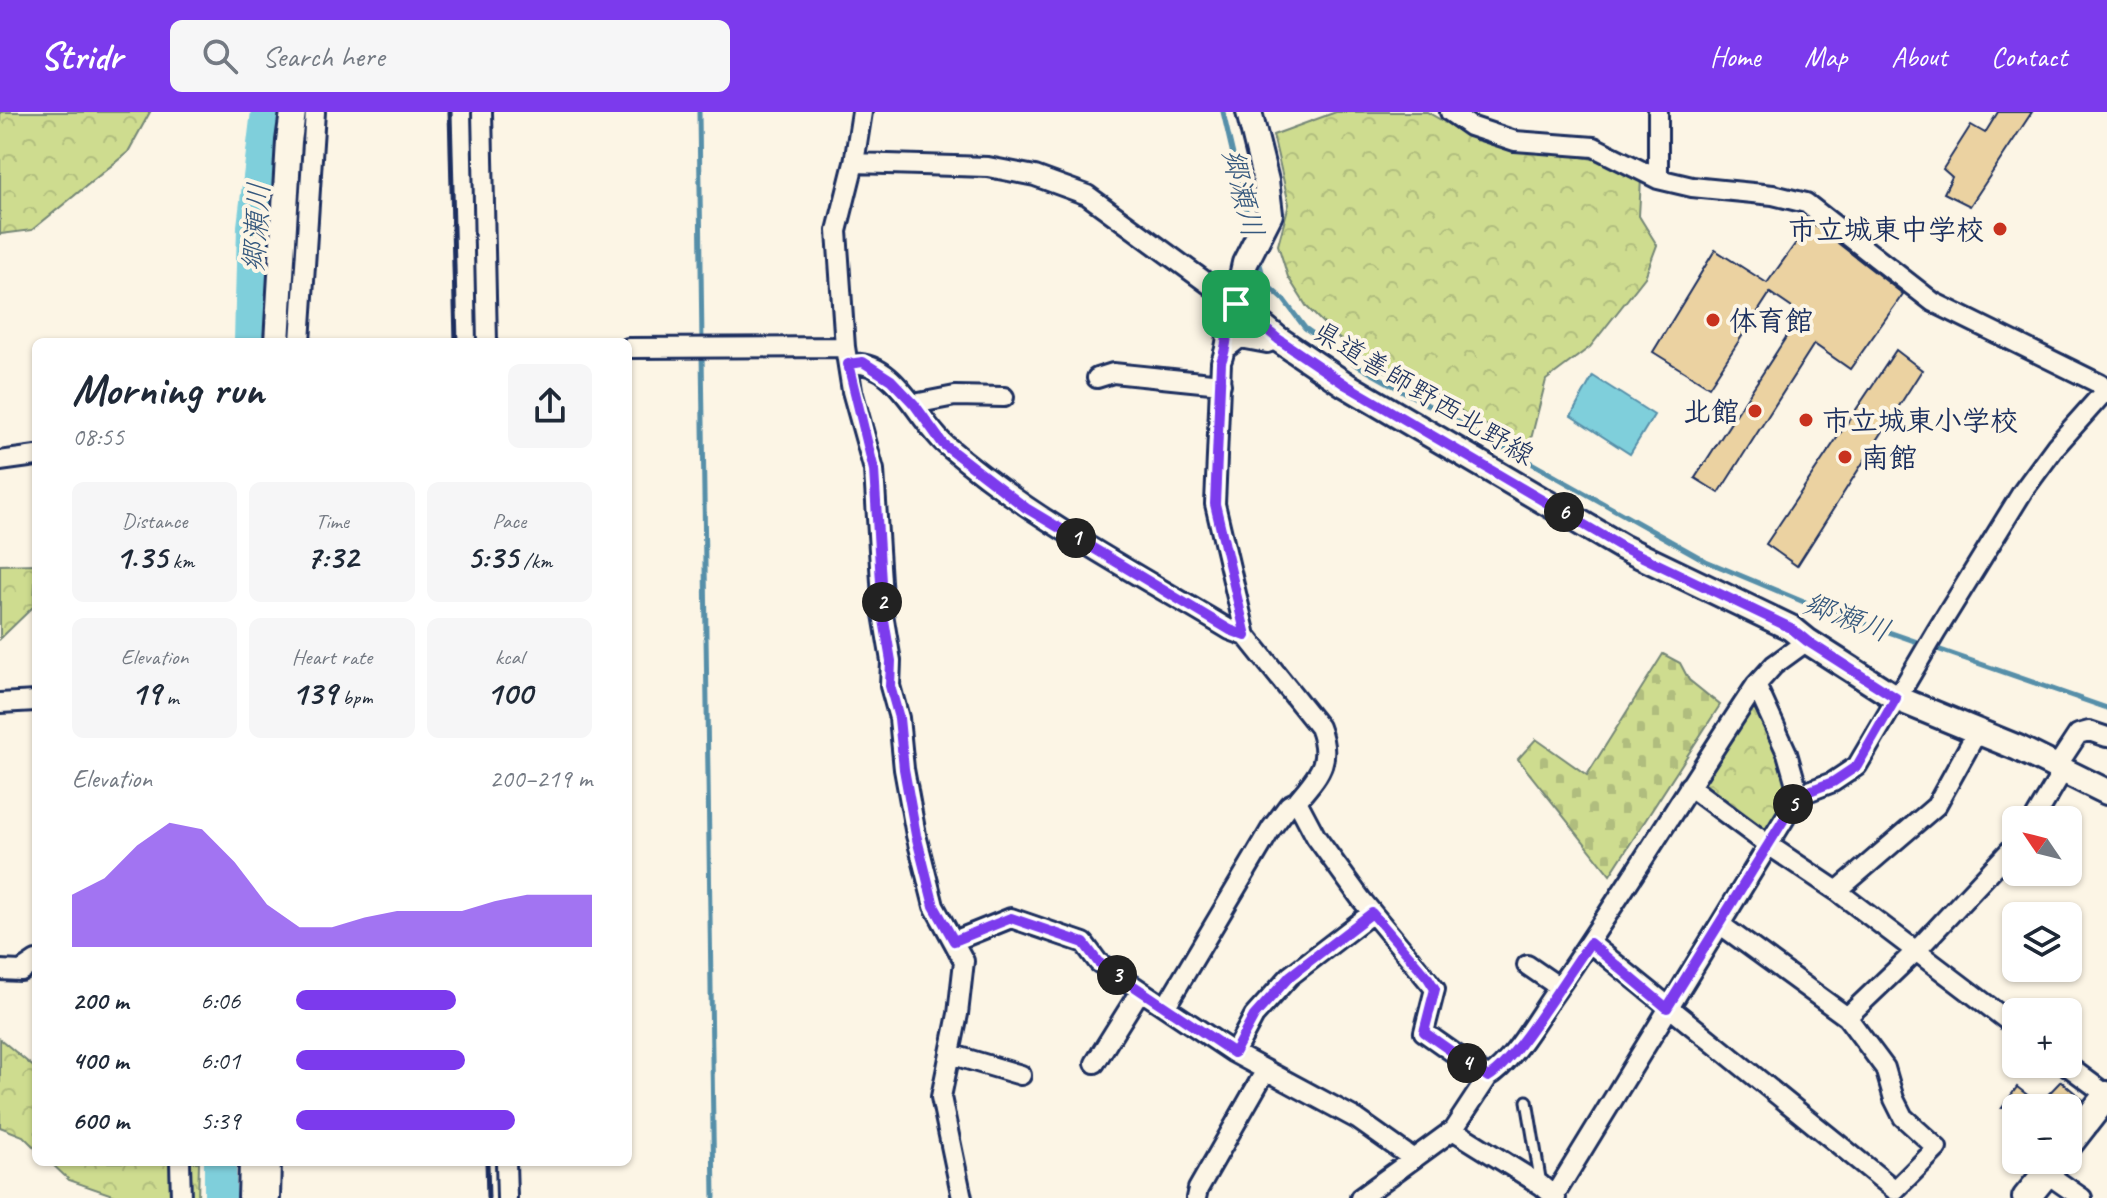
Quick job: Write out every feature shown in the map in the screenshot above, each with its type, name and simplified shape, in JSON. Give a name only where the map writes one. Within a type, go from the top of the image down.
[{"type":"main road","points":[[277,338],[293,112]]},
{"type":"main road","points":[[1236,304],[1245,263],[1270,214],[1266,181],[1249,112]]},
{"type":"main road","name":"県道善師野西北野線","points":[[1236,304],[1278,339],[1346,385],[1622,547],[1791,628],[1896,698],[2060,767],[2107,792]]},
{"type":"main road","points":[[2082,1127],[2107,1095]]},
{"type":"main road","points":[[251,1198],[252,1166]]},
{"type":"main road","points":[[2026,1198],[2046,1174]]},
{"type":"street","points":[[300,338],[315,112]]},
{"type":"street","points":[[482,112],[487,338]]},
{"type":"street","points":[[862,112],[854,163],[837,231],[846,356],[874,470],[883,614],[891,661],[890,686],[899,718],[907,782],[934,906],[964,961],[941,1097],[962,1198]]},
{"type":"street","points":[[1450,112],[1470,126],[1515,141],[1594,147],[1658,179],[1692,187],[1773,195],[1806,203],[1933,302],[2100,384],[2106,393],[2056,446],[2023,491],[1857,766],[1833,782],[1799,795],[1721,925],[1550,1193],[1453,1130]]},
{"type":"street","points":[[1658,112],[1658,179]]},
{"type":"street","points":[[854,163],[988,167],[1035,176],[1087,195],[1236,304],[1227,320],[1227,348],[1221,362],[1215,504],[1246,636],[1319,727],[1325,743],[1322,771],[1271,829],[1166,1006]]},
{"type":"street","points":[[1227,348],[1240,338],[1267,343],[1278,339]]},
{"type":"street","points":[[632,348],[702,347],[846,356],[863,362],[891,380],[914,404],[943,444],[1026,508],[1230,630],[1246,636]]},
{"type":"street","points":[[1097,378],[1113,373],[1221,384]]},
{"type":"street","points":[[914,404],[955,396],[1004,397]]},
{"type":"street","points":[[0,461],[32,457]]},
{"type":"street","points":[[1360,1198],[1453,1130],[1488,1077],[1496,1072],[1590,943],[1756,685],[1774,665],[1807,641]]},
{"type":"street","points":[[1756,685],[1787,753],[1799,795]]},
{"type":"street","points":[[0,703],[32,701]]},
{"type":"street","points":[[2041,806],[2078,734],[2089,731],[2107,737]]},
{"type":"street","points":[[1837,891],[1936,806],[1977,732]]},
{"type":"street","points":[[1689,786],[1837,891],[2002,1017]]},
{"type":"street","points":[[1297,801],[1316,837],[1372,913],[1435,989],[1424,1032],[1488,1077]]},
{"type":"street","points":[[1847,1017],[1915,952],[2002,859]]},
{"type":"street","points":[[1234,1053],[1254,1016],[1290,976],[1372,913]]},
{"type":"street","points":[[954,941],[1011,918],[1084,943],[1098,962],[1234,1053],[1357,1119],[1412,1158]]},
{"type":"street","points":[[1590,943],[1895,1190],[1937,1148],[1903,1117],[1885,1068],[1847,1017],[1721,925]]},
{"type":"street","points":[[0,970],[21,971],[32,964]]},
{"type":"street","points":[[1527,965],[1559,987]]},
{"type":"street","points":[[1095,1063],[1140,991]]},
{"type":"street","points":[[950,1054],[1021,1075]]},
{"type":"street","points":[[1196,1198],[1198,1189],[1266,1070]]},
{"type":"street","points":[[2082,1077],[2107,1095]]},
{"type":"street","points":[[180,1166],[181,1198]]},
{"type":"street","points":[[270,1198],[271,1166]]},
{"type":"street","points":[[506,1166],[507,1198]]},
{"type":"street","points":[[2059,1174],[2082,1198]]},
{"type":"lane","points":[[1527,1101],[1550,1193]]},
{"type":"green space","points":[[0,112],[150,112],[128,152],[32,230],[0,234]]},
{"type":"green space","points":[[1336,112],[1427,112],[1476,140],[1594,159],[1641,179],[1639,216],[1657,245],[1645,277],[1590,347],[1546,380],[1530,443],[1478,422],[1421,384],[1382,370],[1337,337],[1307,307],[1288,277],[1278,245],[1289,204],[1273,135]]},
{"type":"green space","points":[[32,564],[32,608],[0,639],[0,565]]},
{"type":"green space","points":[[1663,654],[1680,663],[1689,680],[1720,705],[1610,875],[1518,759],[1536,739],[1587,775]]},
{"type":"green space","points":[[1753,705],[1779,754],[1789,794],[1765,832],[1700,784]]},
{"type":"green space","points":[[0,1039],[32,1066],[32,1145],[23,1136],[0,1127]]},
{"type":"green space","points":[[54,1166],[199,1166],[198,1198],[121,1198],[69,1180]]},
{"type":"water","points":[[1593,376],[1654,415],[1630,454],[1571,416]]},
{"type":"building","points":[[1998,112],[2032,112],[1970,206],[1944,193],[1952,177],[1943,169],[1971,125],[1985,133]]},
{"type":"building","points":[[1811,222],[1903,294],[1850,369],[1814,344],[1719,493],[1695,478],[1801,314],[1770,293],[1709,387],[1653,352],[1715,250],[1767,283]]},
{"type":"building","name":"南館","points":[[1896,350],[1922,370],[1797,566],[1766,544]]},
{"type":"building","points":[[2061,1081],[2076,1094],[2049,1094]]},
{"type":"building","points":[[2017,1087],[2026,1094],[2012,1094]]},
{"type":"waterway","name":"郷瀬川","points":[[250,338],[253,227],[267,112]]},
{"type":"waterway","points":[[699,112],[702,343]]},
{"type":"waterway","name":"郷瀬川","points":[[1223,112],[1251,232]]},
{"type":"waterway","name":"郷瀬川","points":[[1258,257],[1265,283],[1284,300],[1305,328],[1355,364],[1706,561],[1811,605],[2107,708]]},
{"type":"waterway","points":[[702,353],[714,1198]]},
{"type":"waterway","name":"郷瀬川","points":[[220,1166],[220,1198]]},
{"type":"railway","points":[[450,112],[456,338]]},
{"type":"railway","points":[[487,1166],[488,1198]]},
{"type":"place","name":"市立城東中学校","points":[[2000,229]]},
{"type":"place","name":"体育館","points":[[1713,320]]},
{"type":"place","name":"北館","points":[[1755,411]]},
{"type":"place","name":"市立城東小学校","points":[[1806,420]]},
{"type":"place","name":"南館","points":[[1845,457]]},
{"type":"route","points":[[1236,304],[1278,339],[1346,385],[1421,426],[1622,547],[1791,628],[1896,698],[1857,766],[1833,782],[1799,795],[1667,1008],[1590,943],[1530,1029],[1496,1072],[1488,1077],[1424,1032],[1435,989],[1372,913],[1290,976],[1254,1016],[1234,1053],[1098,962],[1084,943],[1011,918],[954,941],[934,906],[916,835],[899,718],[890,686],[891,661],[883,614],[874,470],[852,391],[848,364],[863,362],[891,380],[914,404],[943,444],[1026,508],[1230,630],[1246,636],[1215,504],[1221,362],[1227,348],[1227,320],[1236,304]]}]
